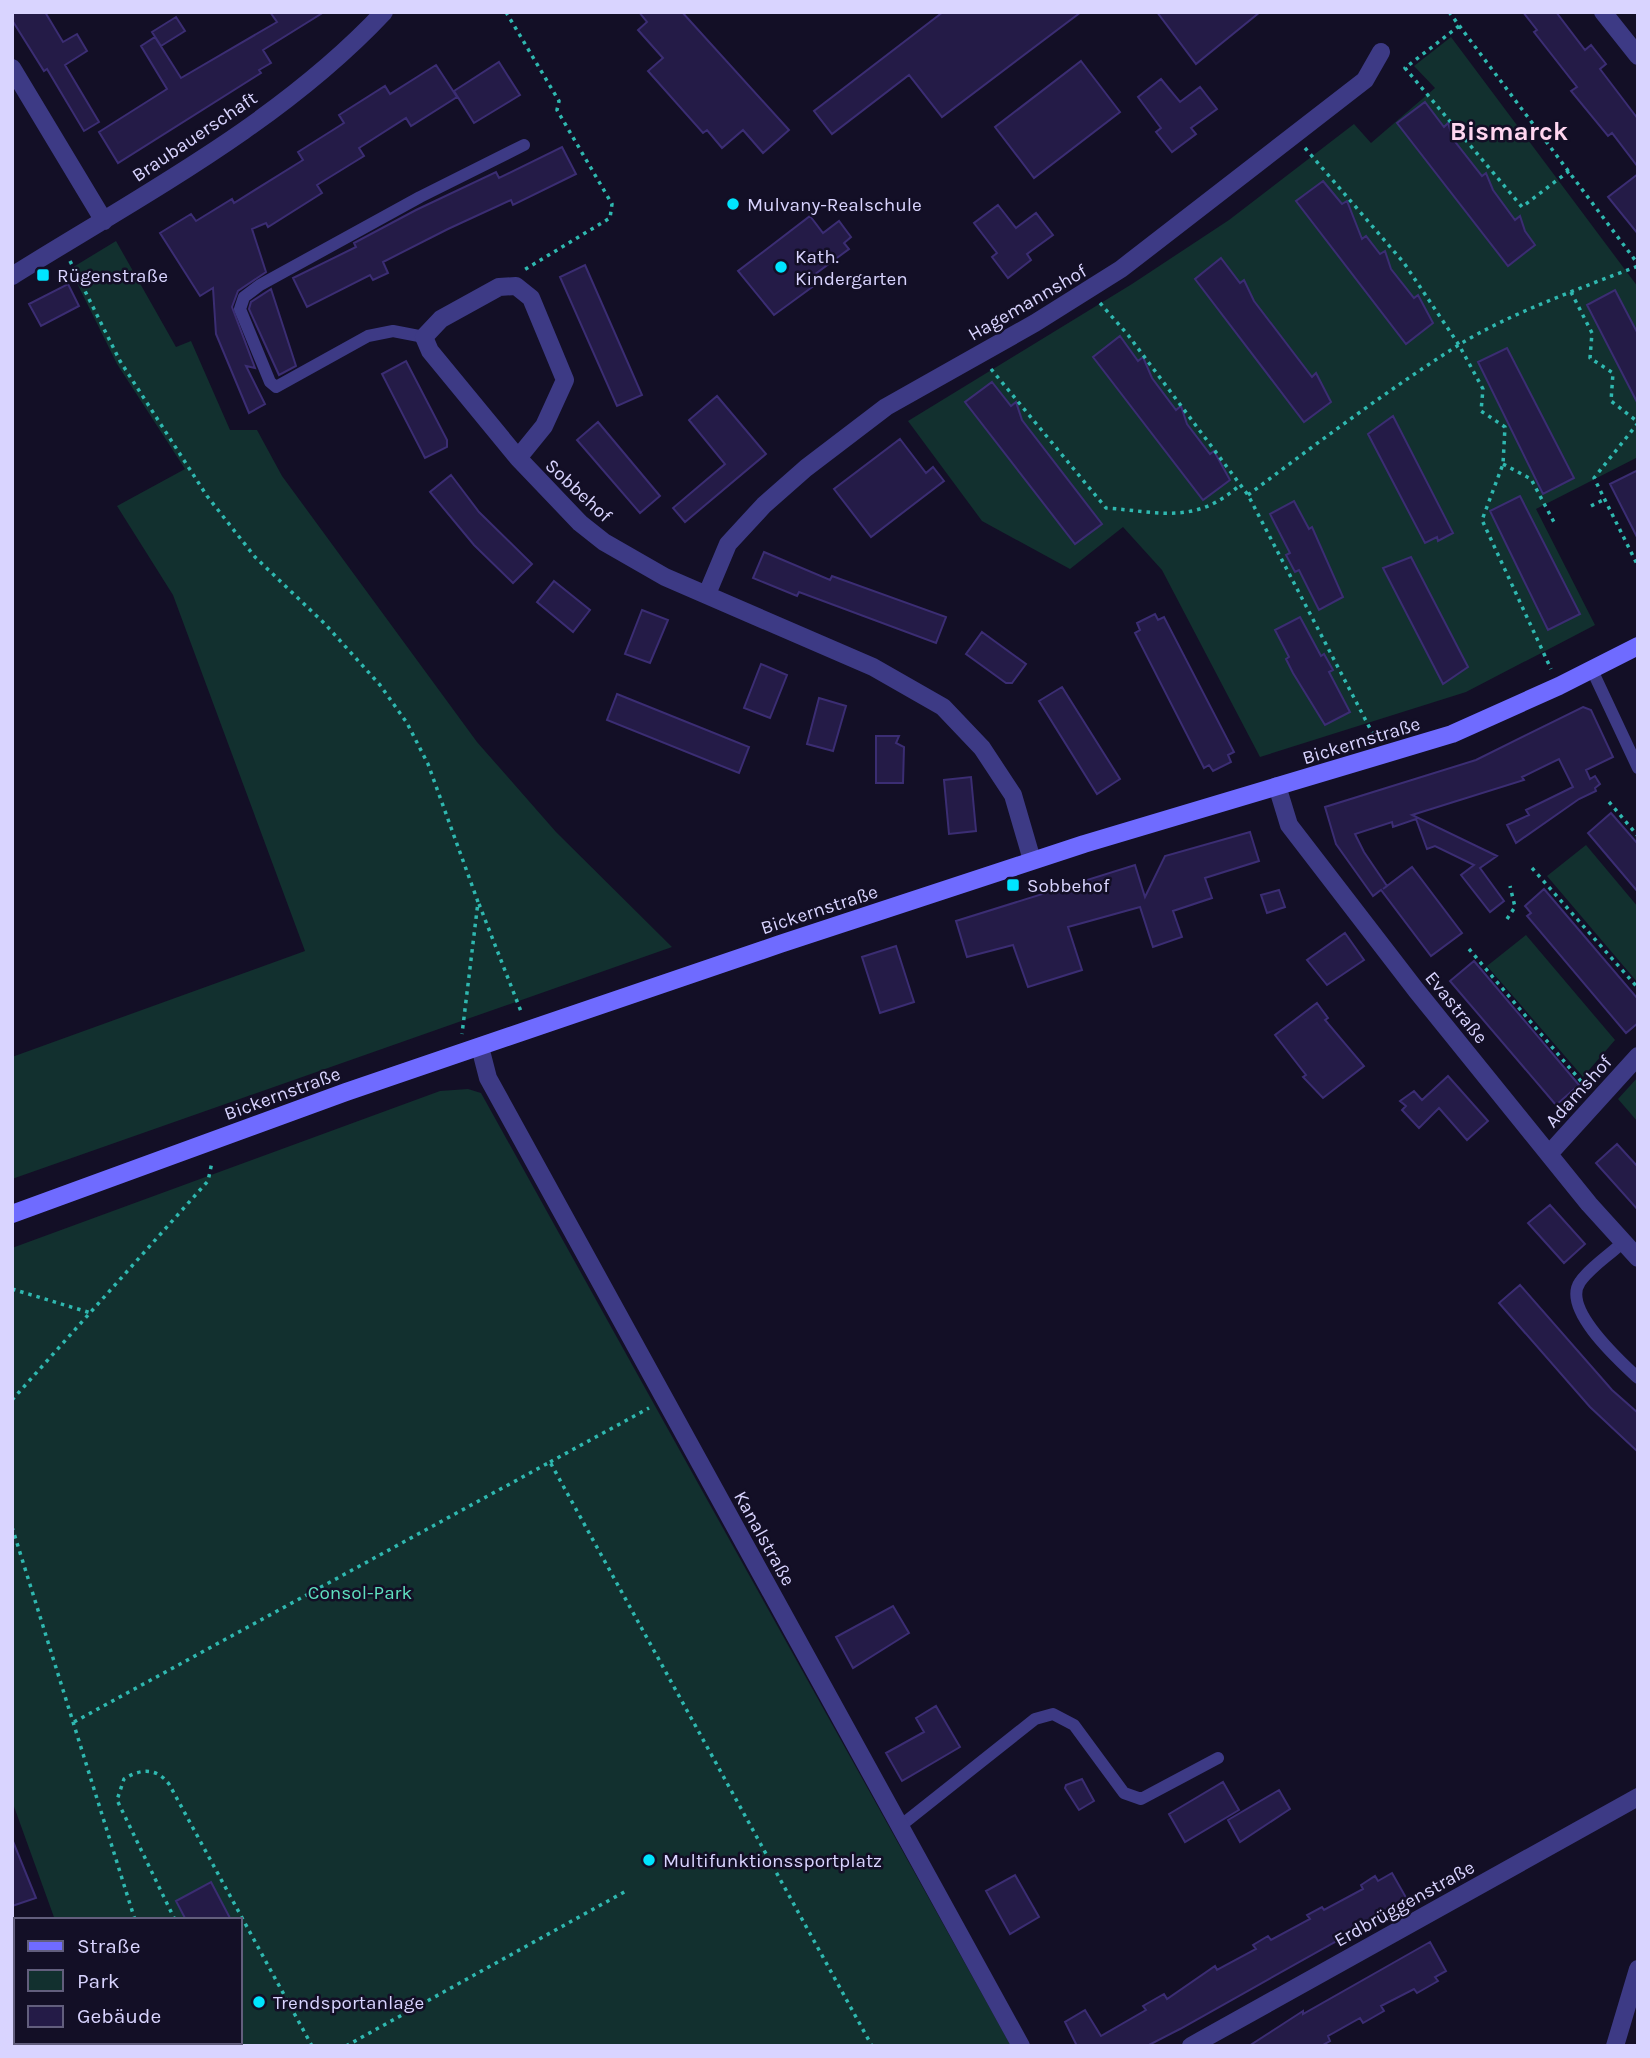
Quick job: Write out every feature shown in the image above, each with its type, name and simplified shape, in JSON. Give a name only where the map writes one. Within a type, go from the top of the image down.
[{"type":"street","name":"Braubauerschaft","points":[[12,276],[104,221],[296,93],[344,55],[384,12]]},
{"type":"street","points":[[1603,12],[1638,56]]},
{"type":"street","name":"Hagemannshof","points":[[706,594],[728,544],[785,486],[886,407],[1089,290],[1170,233],[1365,80],[1381,52]]},
{"type":"street","points":[[12,68],[104,221]]},
{"type":"street","points":[[424,337],[441,318],[499,287],[516,286]]},
{"type":"street","name":"Sobbehof","points":[[516,286],[531,298],[565,380],[544,426],[518,458]]},
{"type":"street","name":"Sobbehof","points":[[424,337],[430,351],[518,458],[563,507],[604,541],[664,577],[873,667],[943,707],[982,748],[1013,795],[1032,860]]},
{"type":"street","name":"Bickernstraße","points":[[12,1214],[480,1047],[780,944],[1007,872],[1032,860],[1452,734],[1559,687],[1638,646]]},
{"type":"street","name":"Evastraße","points":[[1278,786],[1289,825],[1416,990],[1549,1154],[1638,1258]]},
{"type":"street","name":"Kanalstraße","points":[[480,1047],[488,1078],[1021,2046]]},
{"type":"street","name":"Adamshof","points":[[1549,1154],[1638,1056]]},
{"type":"street","name":"Erdbrüggenstraße","points":[[1191,2046],[1638,1797]]},
{"type":"street","points":[[1615,2046],[1638,1969]]},
{"type":"lane","points":[[424,337],[393,331],[375,334],[276,387],[270,382],[240,309],[244,297],[270,279],[420,197],[524,145]]},
{"type":"lane","points":[[1592,670],[1638,768]]},
{"type":"lane","points":[[1623,1242],[1578,1284],[1576,1298],[1583,1318],[1638,1378]]},
{"type":"lane","points":[[899,1827],[1035,1719],[1053,1714],[1074,1725],[1124,1793],[1141,1799],[1218,1758]]},
{"type":"path","points":[[407,12],[416,12]]},
{"type":"path","points":[[506,12],[559,101],[557,110],[612,204],[610,218],[526,267],[516,286]]},
{"type":"path","points":[[1248,495],[1349,420],[1460,345],[1571,292],[1638,265],[1449,12]]},
{"type":"path","points":[[1459,25],[1405,68],[1522,207],[1569,171]]},
{"type":"path","points":[[1295,136],[1404,263],[1460,345],[1483,389],[1481,411],[1504,427],[1503,464],[1482,520],[1559,687]]},
{"type":"path","points":[[62,246],[120,361],[207,496],[255,558],[325,624],[380,685],[407,723],[445,807],[528,1031]]},
{"type":"path","points":[[1089,290],[1128,335],[1248,495],[1384,755]]},
{"type":"path","points":[[1571,292],[1592,333],[1590,358],[1613,373],[1611,401],[1638,422],[1594,478],[1638,566]]},
{"type":"path","points":[[978,354],[1106,508],[1172,513],[1204,510],[1223,500],[1240,485]]},
{"type":"path","points":[[1503,464],[1531,479],[1555,524]]},
{"type":"path","points":[[1591,506],[1605,499]]},
{"type":"path","points":[[1609,802],[1638,836]]},
{"type":"path","points":[[1532,867],[1638,988]]},
{"type":"path","points":[[1507,919],[1515,907],[1510,886]]},
{"type":"path","points":[[460,1054],[478,902]]},
{"type":"path","points":[[1469,949],[1598,1101]]},
{"type":"path","points":[[12,1400],[208,1181],[217,1139]]},
{"type":"path","points":[[12,1289],[91,1313]]},
{"type":"path","points":[[74,1722],[664,1399]]},
{"type":"path","points":[[550,1462],[872,2046]]},
{"type":"path","points":[[12,1527],[134,1918]]},
{"type":"path","points":[[174,1918],[117,1800],[124,1779],[142,1771],[163,1776],[169,1784],[312,2046]]},
{"type":"path","points":[[346,2046],[626,1891]]},
{"type":"green space","points":[[1451,37],[1638,287],[1638,457],[1536,509],[1595,625],[1466,692],[1260,757],[1162,570],[1123,527],[1070,569],[982,521],[908,421],[1132,284],[1229,220],[1354,124],[1371,143],[1435,88],[1414,66]]},
{"type":"green space","points":[[116,241],[176,347],[191,341],[230,430],[257,430],[282,476],[477,742],[556,832],[672,947],[12,1179],[12,1057],[305,951],[173,595],[117,506],[185,469],[117,364],[70,269]]},
{"type":"green space","points":[[1586,845],[1638,907],[1638,983],[1547,876]]},
{"type":"green space","points":[[1526,935],[1615,1040],[1583,1077],[1487,966]]},
{"type":"green space","points":[[1638,1077],[1638,1122],[1618,1099]]},
{"type":"green space","name":"Consol-Park","points":[[468,1089],[481,1093],[1011,2046],[45,2046],[242,2044],[242,1918],[54,1918],[12,1801],[12,1248],[440,1091]]},
{"type":"building","points":[[12,12],[45,12],[63,42],[77,34],[87,51],[65,65],[99,122],[84,131],[47,69],[44,71],[12,20]]},
{"type":"building","points":[[270,12],[324,12],[263,50],[271,63],[259,70],[261,73],[118,163],[99,132],[167,89],[141,46],[155,37],[181,78],[277,22]]},
{"type":"building","points":[[639,12],[682,12],[789,130],[763,153],[743,130],[722,148],[707,130],[703,133],[648,71],[663,58],[638,30],[647,22]]},
{"type":"building","points":[[943,12],[1081,12],[942,117],[909,75],[832,134],[814,111]]},
{"type":"building","points":[[1157,12],[1260,12],[1196,64]]},
{"type":"building","points":[[1523,12],[1556,12],[1585,50],[1591,45],[1606,64],[1600,69],[1638,119],[1638,167],[1612,133],[1608,136],[1571,91],[1577,87],[1534,32],[1537,30]]},
{"type":"building","points":[[176,17],[185,31],[161,46],[152,32]]},
{"type":"building","points":[[1081,61],[1120,112],[1034,178],[995,127]]},
{"type":"building","points":[[499,62],[520,95],[474,123],[454,91]]},
{"type":"building","points":[[436,65],[457,97],[411,126],[406,118],[359,148],[364,156],[317,185],[322,193],[268,227],[266,223],[252,229],[266,272],[238,291],[232,307],[255,368],[246,366],[265,404],[249,413],[216,334],[213,288],[200,296],[160,233],[191,214],[196,221],[232,199],[234,203],[303,160],[298,152],[344,123],[339,115],[385,86],[390,94]]},
{"type":"building","points":[[1161,79],[1180,102],[1200,87],[1217,109],[1191,128],[1196,134],[1172,152],[1156,132],[1161,128],[1138,97]]},
{"type":"building","points":[[1425,102],[1444,127],[1448,123],[1453,139],[1482,176],[1486,173],[1493,190],[1515,220],[1520,216],[1525,231],[1535,245],[1508,266],[1397,123]]},
{"type":"building","points":[[562,147],[576,174],[513,205],[511,200],[448,229],[383,262],[388,273],[373,280],[370,275],[307,307],[293,278],[356,247],[354,243],[416,210],[496,172],[499,178]]},
{"type":"building","points":[[1638,174],[1638,234],[1608,197]]},
{"type":"building","points":[[1323,181],[1342,204],[1347,201],[1362,239],[1366,236],[1380,254],[1385,251],[1391,269],[1414,298],[1418,295],[1433,323],[1406,344],[1296,201]]},
{"type":"building","points":[[998,205],[1016,228],[1036,213],[1053,235],[1027,254],[1031,260],[1008,278],[992,257],[997,253],[974,223]]},
{"type":"building","name":"Kath. Kindergarten","points":[[810,216],[823,233],[839,221],[851,237],[844,243],[849,249],[814,275],[819,282],[774,315],[738,271]]},
{"type":"building","points":[[1221,258],[1240,283],[1244,280],[1254,301],[1312,377],[1316,373],[1331,402],[1304,422],[1195,279]]},
{"type":"building","points":[[585,265],[642,395],[617,406],[560,277]]},
{"type":"building","points":[[68,284],[79,306],[41,326],[29,304]]},
{"type":"building","points":[[271,289],[296,366],[279,375],[249,309],[251,302]]},
{"type":"building","points":[[1615,290],[1638,334],[1638,404],[1587,305]]},
{"type":"building","points":[[1120,336],[1138,361],[1143,357],[1152,378],[1176,410],[1181,406],[1187,424],[1210,454],[1214,451],[1230,480],[1203,500],[1093,357]]},
{"type":"building","points":[[1507,348],[1574,478],[1543,494],[1478,362]]},
{"type":"building","points":[[406,361],[447,440],[447,447],[425,458],[382,374]]},
{"type":"building","points":[[992,382],[1011,406],[1016,402],[1022,420],[1102,524],[1075,544],[965,402]]},
{"type":"building","points":[[717,396],[766,454],[685,522],[673,508],[725,464],[689,420]]},
{"type":"building","points":[[1393,416],[1453,533],[1438,541],[1437,537],[1425,543],[1368,434]]},
{"type":"building","points":[[598,422],[660,496],[640,513],[577,440]]},
{"type":"building","points":[[900,439],[926,473],[933,467],[944,481],[871,537],[834,489]]},
{"type":"building","points":[[1638,470],[1638,539],[1610,484]]},
{"type":"building","points":[[451,475],[479,512],[532,564],[513,583],[474,545],[430,492]]},
{"type":"building","points":[[1520,496],[1580,614],[1548,630],[1490,511]]},
{"type":"building","points":[[1294,501],[1309,529],[1312,527],[1343,597],[1319,610],[1299,570],[1295,572],[1286,555],[1290,553],[1270,514]]},
{"type":"building","points":[[764,552],[830,580],[832,576],[946,617],[936,643],[799,592],[797,596],[753,578]]},
{"type":"building","points":[[1411,557],[1468,667],[1443,684],[1383,568]]},
{"type":"building","points":[[554,581],[590,610],[573,632],[537,602]]},
{"type":"building","points":[[642,610],[668,620],[650,663],[625,654]]},
{"type":"building","points":[[1155,614],[1158,620],[1164,617],[1234,752],[1228,755],[1231,762],[1213,771],[1209,765],[1204,768],[1135,633],[1140,630],[1137,623]]},
{"type":"building","points":[[1300,617],[1321,656],[1324,654],[1333,670],[1329,672],[1350,712],[1325,725],[1293,673],[1286,659],[1289,657],[1275,630]]},
{"type":"building","points":[[982,632],[1026,664],[1012,683],[1006,683],[966,654]]},
{"type":"building","points":[[761,664],[787,675],[770,718],[744,708]]},
{"type":"building","points":[[1062,687],[1120,779],[1097,794],[1039,701]]},
{"type":"building","points":[[617,694],[749,747],[739,773],[607,720]]},
{"type":"building","points":[[819,698],[846,706],[833,751],[807,744]]},
{"type":"building","points":[[1583,707],[1591,710],[1613,757],[1586,770],[1590,779],[1595,776],[1600,784],[1595,788],[1596,791],[1579,799],[1516,843],[1507,825],[1529,815],[1526,810],[1573,787],[1559,759],[1522,777],[1524,780],[1412,815],[1497,856],[1480,868],[1504,901],[1490,912],[1461,875],[1474,865],[1435,846],[1427,849],[1416,819],[1393,827],[1392,822],[1355,834],[1387,886],[1412,867],[1462,933],[1431,956],[1381,890],[1373,896],[1368,889],[1336,844],[1325,807],[1476,760]]},
{"type":"building","points":[[876,736],[899,736],[896,743],[904,747],[903,783],[876,783]]},
{"type":"building","points":[[971,777],[976,831],[949,834],[944,780]]},
{"type":"building","points":[[1611,813],[1638,844],[1638,892],[1588,833]]},
{"type":"building","points":[[1250,832],[1259,861],[1205,878],[1212,898],[1173,911],[1182,937],[1153,947],[1140,907],[1068,927],[1082,970],[1028,987],[1013,945],[967,957],[956,921],[1135,865],[1145,897],[1165,856]]},
{"type":"building","points":[[1544,889],[1638,999],[1638,1023],[1626,1033],[1527,916],[1531,913],[1525,906]]},
{"type":"building","points":[[1279,890],[1285,907],[1267,913],[1261,895]]},
{"type":"building","points":[[1345,933],[1364,960],[1327,985],[1307,960]]},
{"type":"building","points":[[896,946],[914,1002],[880,1013],[862,957]]},
{"type":"building","points":[[1474,961],[1579,1085],[1556,1105],[1450,981]]},
{"type":"building","points":[[1317,1003],[1328,1018],[1325,1020],[1364,1066],[1323,1098],[1303,1077],[1306,1075],[1275,1035]]},
{"type":"building","points":[[1448,1076],[1488,1121],[1467,1140],[1439,1108],[1419,1128],[1402,1110],[1406,1106],[1400,1101],[1414,1091],[1422,1100]]},
{"type":"building","points":[[1617,1144],[1638,1167],[1638,1210],[1596,1163]]},
{"type":"building","points":[[1550,1205],[1585,1244],[1564,1263],[1528,1223]]},
{"type":"building","points":[[1520,1285],[1612,1390],[1638,1413],[1638,1452],[1590,1407],[1499,1303]]},
{"type":"building","points":[[893,1606],[909,1633],[853,1668],[836,1637]]},
{"type":"building","points":[[936,1706],[960,1747],[902,1781],[886,1753],[924,1732],[916,1718]]},
{"type":"building","points":[[1082,1779],[1094,1801],[1079,1810],[1065,1788],[1066,1785]]},
{"type":"building","points":[[1223,1782],[1239,1810],[1185,1842],[1169,1814]]},
{"type":"building","points":[[1279,1790],[1290,1809],[1240,1842],[1228,1820]]},
{"type":"building","points":[[12,1839],[36,1898],[12,1906]]},
{"type":"building","points":[[1392,1873],[1408,1901],[1180,2029],[1147,2046],[1077,2046],[1065,2022],[1085,2010],[1101,2036],[1146,2010],[1143,2006],[1164,1994],[1167,1999],[1215,1966],[1217,1970],[1256,1949],[1253,1945],[1268,1936],[1271,1940],[1310,1919],[1307,1915],[1322,1907],[1324,1910],[1363,1889],[1361,1885],[1375,1876],[1378,1881]]},
{"type":"building","points":[[1015,1875],[1039,1917],[1010,1934],[986,1891]]},
{"type":"building","points":[[211,1882],[230,1918],[185,1918],[176,1901]]},
{"type":"building","points":[[1430,1942],[1446,1971],[1435,1977],[1438,1981],[1417,1993],[1414,1989],[1381,2006],[1384,2011],[1363,2023],[1360,2018],[1328,2036],[1330,2041],[1321,2046],[1249,2046],[1303,2011],[1303,2014]]},
{"type":"place","name":"Mulvany-Realschule","points":[[733,204]]},
{"type":"place","name":"Kath. Kindergarten","points":[[781,267]]},
{"type":"place","name":"Rügenstraße","points":[[43,275]]},
{"type":"place","name":"Sobbehof","points":[[1013,885]]},
{"type":"place","name":"Multifunktionssportplatz","points":[[649,1860]]},
{"type":"place","name":"Trendsportanlage","points":[[259,2002]]},
{"type":"district","name":"Bismarck","points":[[1509,131]]}]
